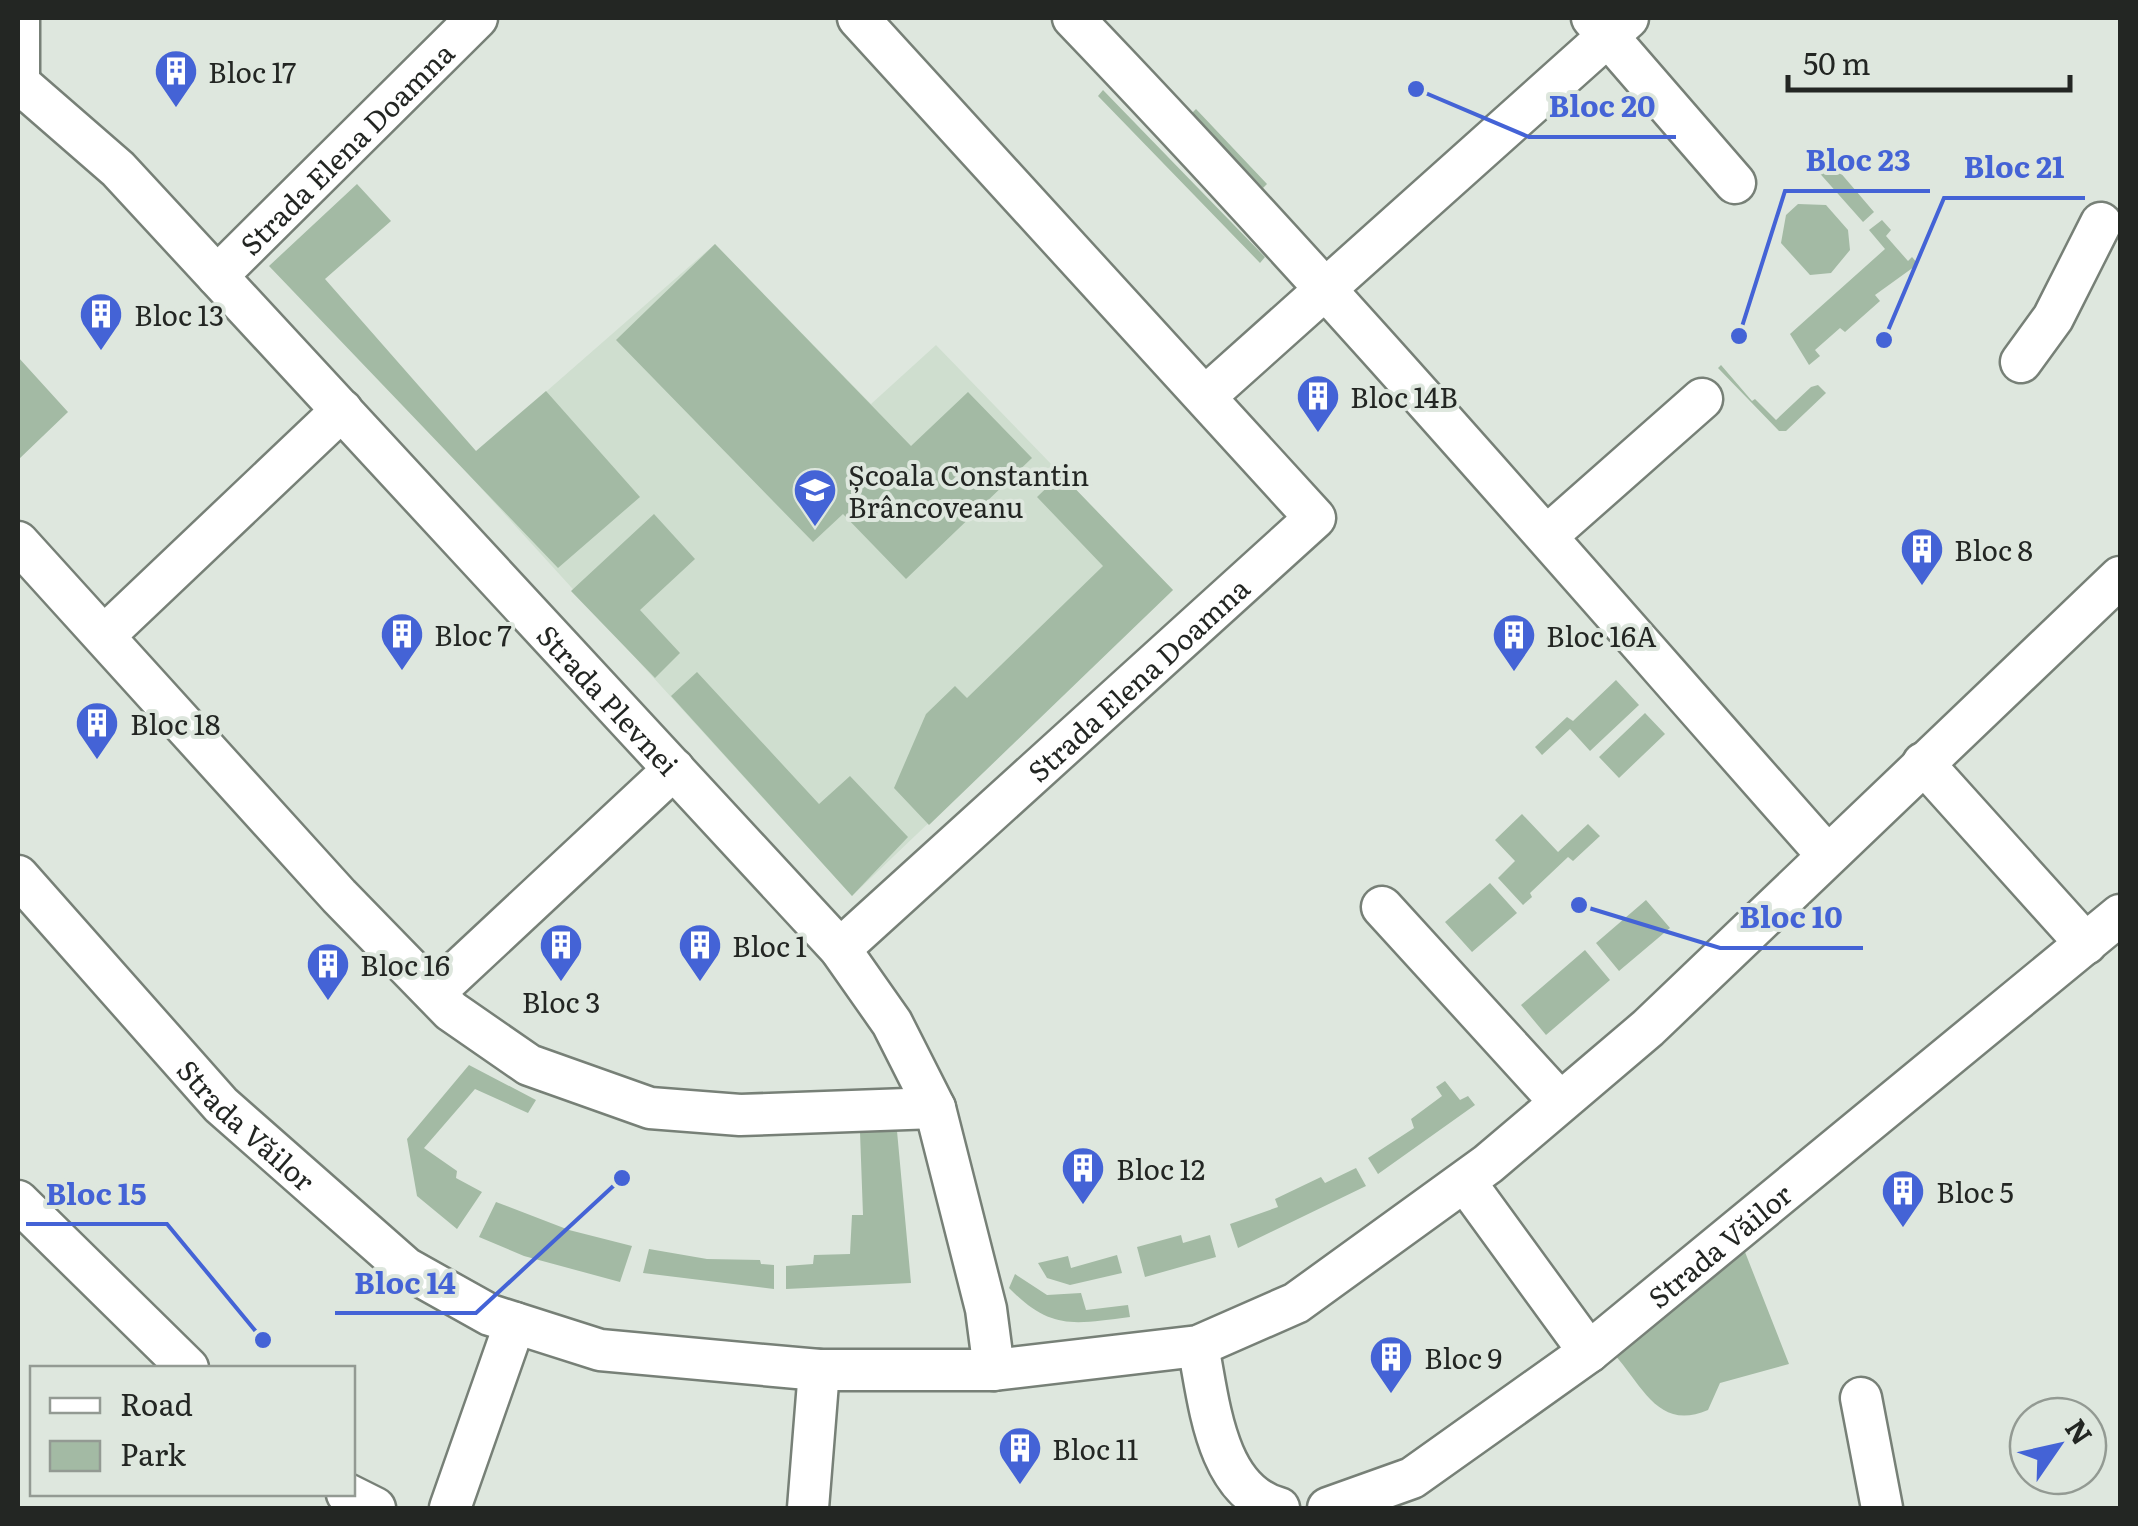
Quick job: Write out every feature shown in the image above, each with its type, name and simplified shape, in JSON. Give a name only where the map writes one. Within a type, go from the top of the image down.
[{"type":"street","name":"Strada Plevnei","points":[[20,18],[18,82],[118,169],[840,949],[892,1023],[934,1108],[986,1309],[994,1370]]},
{"type":"street","name":"Strada Elena Doamna","points":[[217,276],[478,18]]},
{"type":"street","name":"Strada Elena Doamna","points":[[840,949],[1315,518],[1206,394],[858,18]]},
{"type":"street","points":[[1085,22],[1548,535],[1827,856]]},
{"type":"street","points":[[1206,394],[1327,289],[1609,24],[1734,183]]},
{"type":"street","points":[[2022,362],[2053,318],[2101,223]]},
{"type":"street","points":[[1548,535],[1702,399]]},
{"type":"street","points":[[104,636],[342,410]]},
{"type":"street","points":[[18,542],[338,896],[451,1011],[529,1065],[650,1108],[740,1115],[934,1108]]},
{"type":"street","name":"Strada Văilor","points":[[18,876],[221,1104],[406,1268],[490,1315],[600,1350],[819,1370],[994,1370],[1198,1346],[1296,1303],[1466,1182],[1648,1028],[2120,576]]},
{"type":"street","points":[[1922,764],[2086,944]]},
{"type":"street","points":[[434,993],[674,769]]},
{"type":"street","points":[[1382,907],[1560,1102]]},
{"type":"street","name":"Strada Văilor","points":[[1328,1508],[1412,1478],[1588,1352],[2120,915]]},
{"type":"street","points":[[1466,1182],[1588,1352]]},
{"type":"street","points":[[18,1201],[186,1366]]},
{"type":"street","points":[[450,1508],[515,1323]]},
{"type":"street","points":[[1198,1346],[1219,1446],[1245,1488],[1280,1508]]},
{"type":"street","points":[[808,1508],[819,1370]]},
{"type":"street","points":[[1862,1398],[1882,1508]]},
{"type":"street","points":[[350,1496],[375,1508]]},
{"type":"shaded area","name":"Școala Constantin Brâncoveanu","points":[[715,244],[871,404],[936,345],[1173,590],[852,896],[461,466]]},
{"type":"green space","points":[[1103,90],[1265,257],[1260,263],[1098,96]]},
{"type":"green space","points":[[1196,109],[1267,184],[1263,188],[1192,113]]},
{"type":"green space","points":[[1827,157],[1874,212],[1863,222],[1815,168]]},
{"type":"green space","points":[[357,184],[391,221],[325,279],[476,451],[546,391],[640,497],[558,568],[269,266]]},
{"type":"green space","points":[[1798,204],[1826,205],[1848,230],[1850,250],[1831,273],[1810,275],[1781,243],[1786,215]]},
{"type":"green space","points":[[1882,220],[1891,230],[1886,236],[1908,261],[1912,257],[1918,264],[1875,295],[1880,301],[1845,332],[1840,328],[1815,350],[1820,356],[1809,365],[1790,334],[1885,249],[1869,230]]},
{"type":"green space","points":[[715,244],[911,446],[968,392],[1032,458],[906,579],[843,514],[813,542],[616,340]]},
{"type":"green space","points":[[18,357],[68,412],[18,460]]},
{"type":"green space","points":[[1721,365],[1752,401],[1755,399],[1776,420],[1811,387],[1818,385],[1826,393],[1786,431],[1779,431],[1718,368]]},
{"type":"green space","points":[[1061,474],[1173,590],[929,825],[894,788],[926,714],[955,686],[967,698],[1103,566],[1037,497]]},
{"type":"green space","points":[[654,514],[695,559],[640,610],[680,653],[655,678],[571,591]]},
{"type":"green space","points":[[697,672],[819,804],[850,776],[908,837],[852,896],[671,696]]},
{"type":"green space","points":[[1616,680],[1639,705],[1590,751],[1570,729],[1542,755],[1535,747],[1567,717],[1573,721]]},
{"type":"green space","points":[[1645,713],[1665,734],[1619,778],[1599,757]]},
{"type":"green space","points":[[1522,814],[1558,852],[1588,824],[1600,836],[1573,861],[1568,857],[1530,893],[1532,897],[1523,905],[1498,878],[1515,861],[1495,840]]},
{"type":"green space","points":[[1490,883],[1517,913],[1472,952],[1445,922]]},
{"type":"green space","points":[[1646,900],[1670,928],[1619,971],[1596,943]]},
{"type":"green space","points":[[1585,950],[1610,980],[1546,1035],[1521,1005]]},
{"type":"green space","points":[[469,1065],[536,1100],[528,1113],[475,1089],[424,1148],[457,1171],[456,1178],[482,1192],[457,1229],[417,1196],[407,1139]]},
{"type":"green space","points":[[1445,1081],[1460,1100],[1468,1096],[1475,1105],[1378,1174],[1368,1158],[1414,1128],[1411,1119],[1442,1096],[1436,1087]]},
{"type":"green space","points":[[897,1131],[911,1283],[786,1289],[786,1266],[813,1264],[814,1255],[850,1254],[852,1215],[863,1215],[860,1132]]},
{"type":"green space","points":[[1356,1168],[1366,1186],[1238,1248],[1230,1224],[1278,1207],[1275,1199],[1321,1177],[1325,1183]]},
{"type":"green space","points":[[496,1202],[569,1230],[632,1246],[620,1282],[524,1256],[479,1237]]},
{"type":"green space","points":[[1181,1235],[1183,1243],[1210,1235],[1216,1257],[1145,1277],[1137,1247]]},
{"type":"green space","points":[[649,1249],[707,1259],[760,1260],[761,1264],[774,1265],[774,1289],[643,1273]]},
{"type":"green space","points":[[1745,1252],[1789,1364],[1720,1383],[1708,1410],[1677,1415],[1665,1410],[1654,1403],[1614,1354]]},
{"type":"green space","points":[[1117,1255],[1122,1273],[1070,1285],[1047,1278],[1038,1263],[1068,1256],[1071,1268]]},
{"type":"green space","points":[[1015,1274],[1047,1295],[1081,1293],[1086,1310],[1128,1305],[1130,1317],[1078,1322],[1051,1318],[1009,1288]]},
{"type":"place","name":"Bloc 20","points":[[1416,89]]},
{"type":"place","name":"Bloc 17","points":[[176,109]]},
{"type":"place","name":"Bloc 23","points":[[1739,336]]},
{"type":"place","name":"Bloc 21","points":[[1884,340]]},
{"type":"place","name":"Bloc 13","points":[[101,352]]},
{"type":"place","name":"Bloc 14B","points":[[1318,434]]},
{"type":"place","name":"Școala Constantin Brâncoveanu","points":[[815,528]]},
{"type":"place","name":"Bloc 8","points":[[1922,587]]},
{"type":"place","name":"Bloc 7","points":[[402,672]]},
{"type":"place","name":"Bloc 16A","points":[[1514,673]]},
{"type":"place","name":"Bloc 18","points":[[97,761]]},
{"type":"place","name":"Bloc 10","points":[[1579,905]]},
{"type":"place","name":"Bloc 3","points":[[561,983]]},
{"type":"place","name":"Bloc 1","points":[[700,983]]},
{"type":"place","name":"Bloc 16","points":[[328,1002]]},
{"type":"place","name":"Bloc 14","points":[[622,1178]]},
{"type":"place","name":"Bloc 12","points":[[1083,1206]]},
{"type":"place","name":"Bloc 5","points":[[1903,1229]]},
{"type":"place","name":"Bloc 15","points":[[263,1340]]},
{"type":"place","name":"Bloc 9","points":[[1391,1395]]},
{"type":"place","name":"Bloc 11","points":[[1020,1486]]}]
